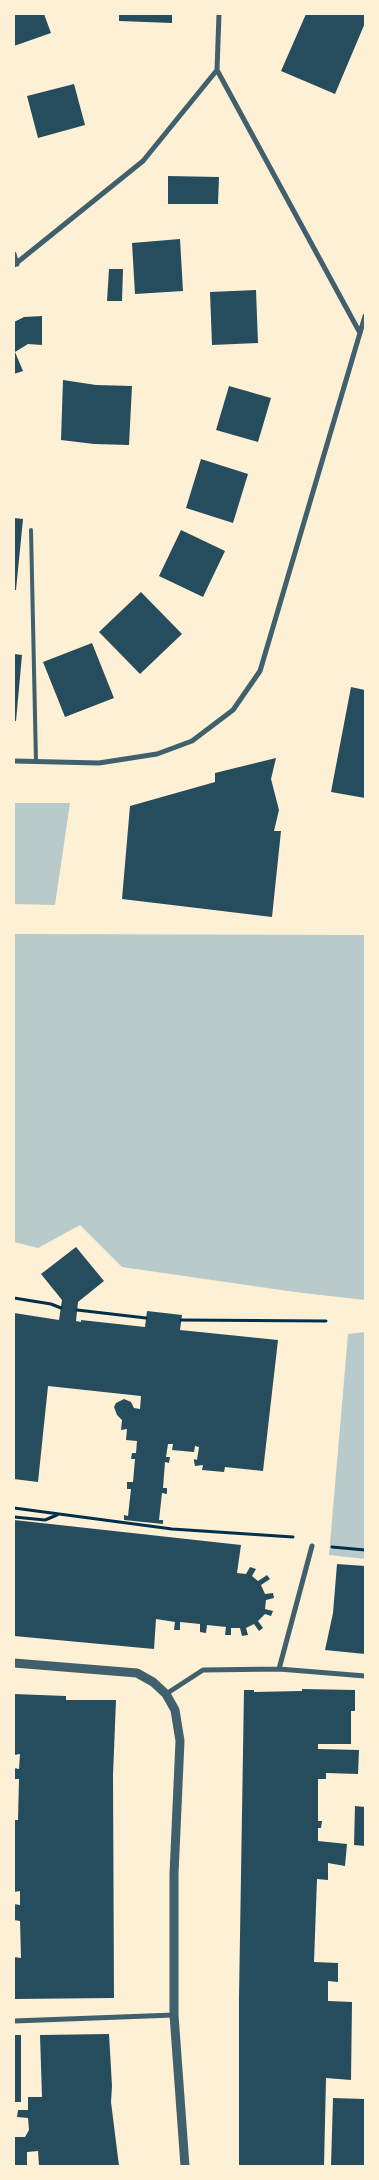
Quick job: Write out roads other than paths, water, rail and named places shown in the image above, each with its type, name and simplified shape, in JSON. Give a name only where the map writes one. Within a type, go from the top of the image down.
[{"type":"street","points":[[219,14],[217,70],[360,333]]},
{"type":"street","points":[[15,264],[143,161],[217,70]]},
{"type":"street","points":[[14,254],[15,264]]},
{"type":"street","points":[[14,761],[99,762],[157,754],[192,741],[233,710],[260,671],[365,316]]},
{"type":"street","points":[[279,1669],[312,1546]]},
{"type":"street","points":[[14,1663],[136,1673],[153,1682],[166,1694],[176,1710],[180,1741],[174,1874],[174,2015],[185,2166]]},
{"type":"street","points":[[166,1694],[203,1670],[279,1669],[365,1676]]},
{"type":"street","points":[[14,2021],[174,2015]]},
{"type":"lane","points":[[31,530],[36,762]]}]
